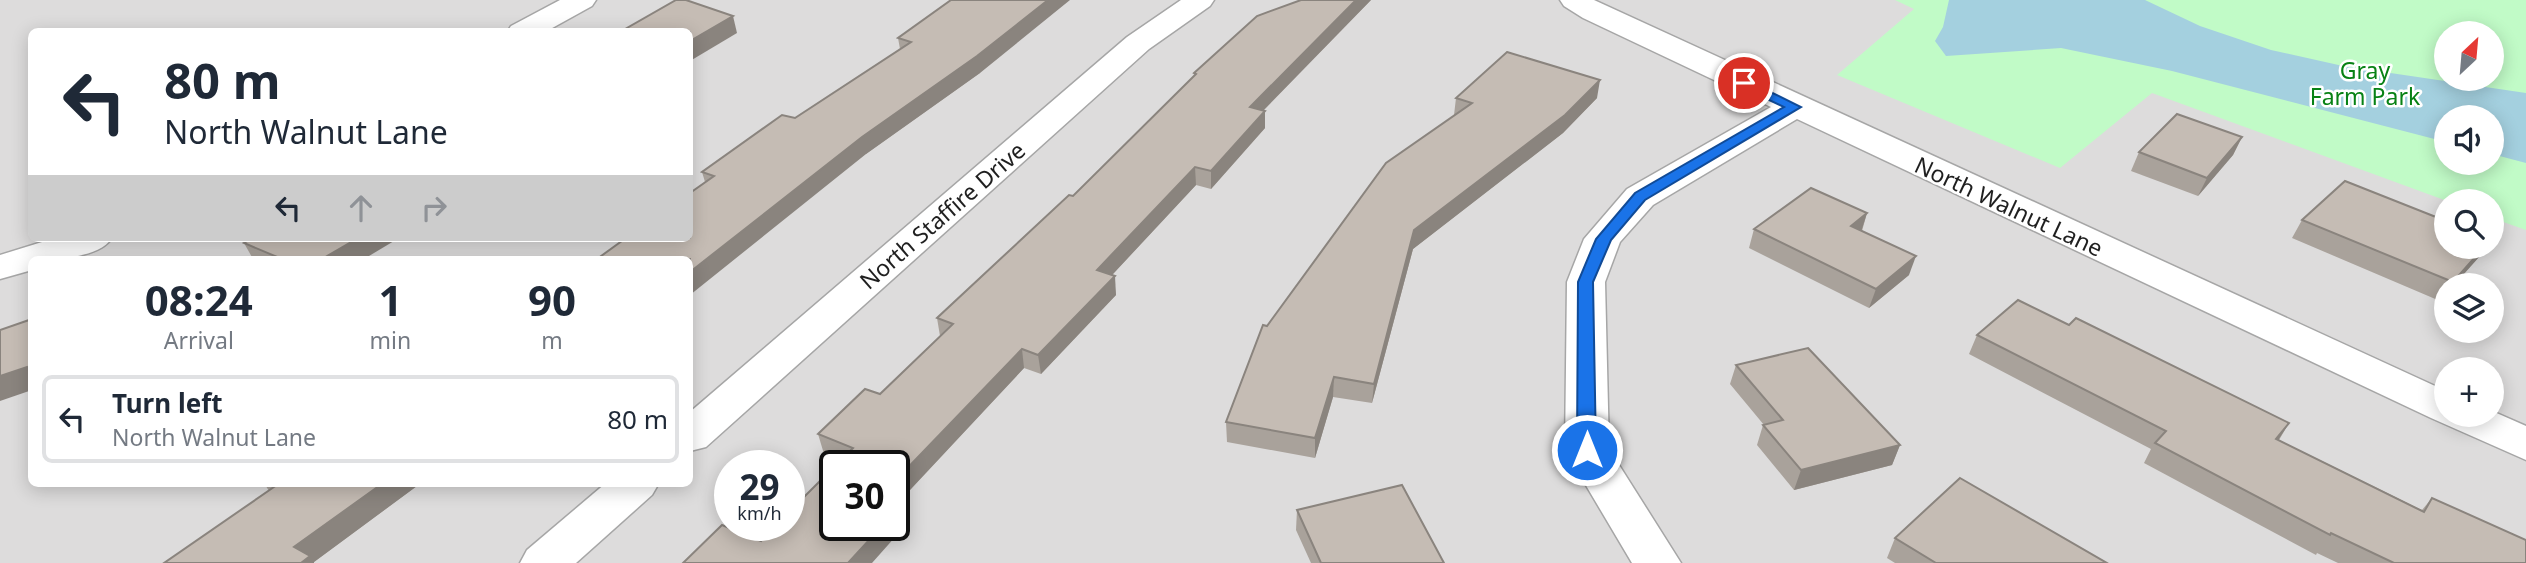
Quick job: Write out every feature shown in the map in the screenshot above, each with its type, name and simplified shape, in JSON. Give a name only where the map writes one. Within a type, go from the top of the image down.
[{"type":"street","points":[[530,28],[582,0]]},
{"type":"street","name":"North Staffire Drive","points":[[693,433],[1138,43],[1200,0]]},
{"type":"street","name":"North Walnut Lane","points":[[1574,0],[1593,12],[1794,107],[2434,402]]},
{"type":"street","points":[[1657,563],[1587,450],[1586,282],[1603,239],[1640,197],[1794,107]]},
{"type":"street","points":[[36,256],[81,242]]},
{"type":"street","points":[[0,267],[28,258]]},
{"type":"street","points":[[2488,427],[2526,444]]},
{"type":"street","points":[[544,563],[631,487]]},
{"type":"shaded area","points":[[0,0],[2526,0],[2526,563],[0,563]]},
{"type":"green space","name":"Gray Farm Park","points":[[1895,0],[2526,0],[2526,230],[2504,222],[2504,189],[2434,189],[2434,196],[2152,93],[2060,168],[1837,75],[1914,9]]},
{"type":"water","points":[[1949,0],[2145,0],[2200,26],[2271,50],[2343,66],[2434,79],[2434,91],[2504,90],[2526,93],[2526,163],[2504,157],[2504,105],[2434,105],[2434,139],[2172,71],[2061,48],[1946,56],[1935,41],[1943,27]]},
{"type":"building","points":[[676,0],[686,0],[733,16],[693,39],[693,28],[627,28]]},
{"type":"building","points":[[951,0],[1048,0],[977,56],[862,137],[693,270],[693,256],[601,256],[620,242],[693,242],[693,191],[714,176],[702,172],[782,115],[795,118],[911,42],[898,38]]},
{"type":"building","points":[[1301,0],[1356,0],[1250,107],[1265,111],[1211,171],[1195,167],[1097,270],[1115,276],[1038,355],[1022,349],[910,465],[910,450],[851,450],[853,448],[818,434],[865,389],[880,394],[953,324],[937,318],[1069,195],[1073,196],[1196,74],[1194,73],[1257,16]]},
{"type":"building","points":[[1507,52],[1600,80],[1565,115],[1414,230],[1374,384],[1334,377],[1315,438],[1226,422],[1263,325],[1267,326],[1386,163],[1472,103],[1456,98]]},
{"type":"building","points":[[2177,114],[2242,137],[2207,178],[2139,152]]},
{"type":"building","points":[[2345,181],[2434,216],[2434,259],[2473,259],[2461,273],[2434,274],[2302,220]]},
{"type":"building","points":[[1811,188],[1867,213],[1851,226],[1916,256],[1876,289],[1754,229]]},
{"type":"building","points":[[351,242],[327,256],[275,256],[244,243]]},
{"type":"building","points":[[2018,300],[2069,325],[2076,318],[2289,423],[2276,439],[2424,512],[2432,498],[2526,540],[2526,563],[2394,563],[2331,533],[2330,535],[2155,443],[2166,431],[1977,335]]},
{"type":"building","points":[[28,320],[28,370],[27,367],[0,376],[0,330]]},
{"type":"building","points":[[1808,348],[1900,445],[1801,470],[1763,425],[1783,420],[1736,365]]},
{"type":"building","points":[[1960,478],[2107,563],[1936,563],[1895,538]]},
{"type":"building","points":[[819,482],[819,541],[868,541],[848,563],[683,563],[714,533],[714,541],[805,541],[805,496]]},
{"type":"building","points":[[1402,485],[1444,563],[1321,563],[1297,510]]},
{"type":"building","points":[[274,487],[377,487],[294,547],[310,556],[301,563],[164,563]]},
{"type":"route","points":[[1587,450],[1586,282],[1603,239],[1640,197],[1794,107],[1744,83]]}]
